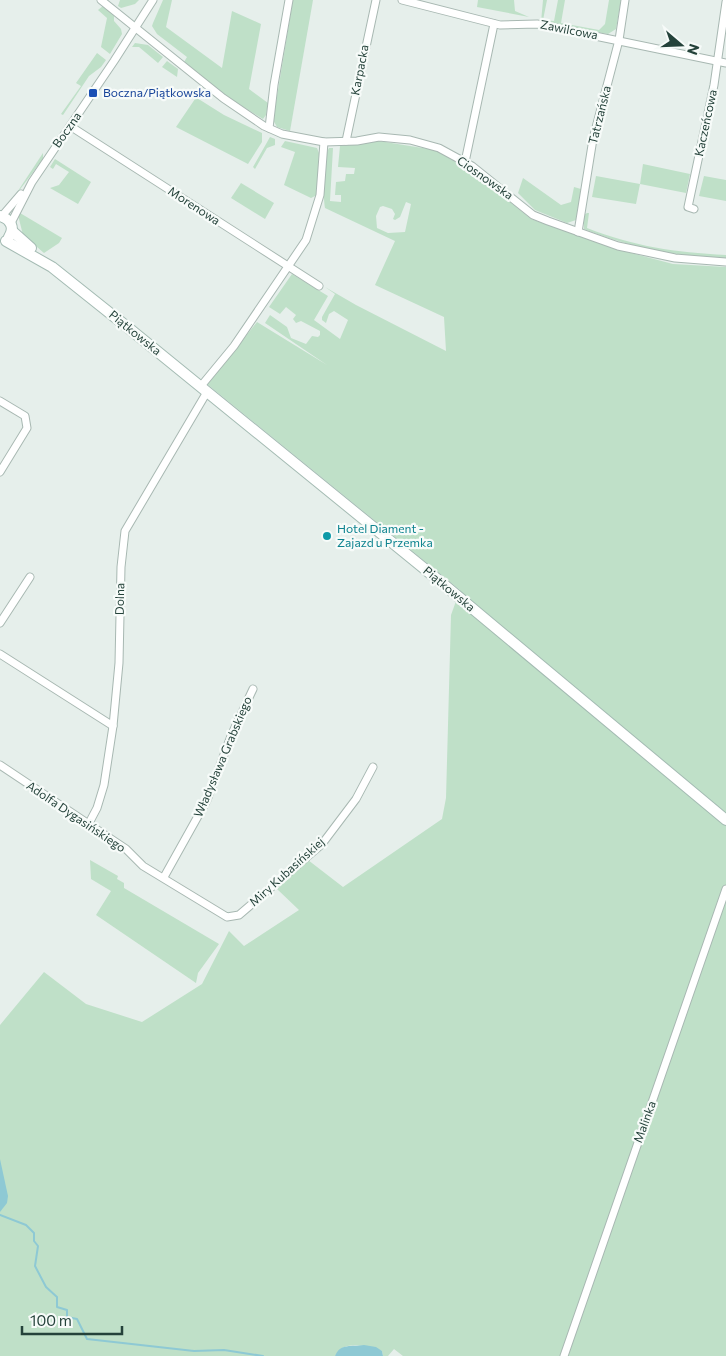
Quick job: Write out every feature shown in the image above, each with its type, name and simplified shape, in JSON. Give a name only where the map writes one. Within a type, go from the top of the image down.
[{"type":"main road","name":"Piątkowska","points":[[1,216],[52,267],[442,583],[726,820]]},
{"type":"main road","points":[[3,242],[12,227]]},
{"type":"main road","name":"Piątkowska","points":[[3,242],[52,267]]},
{"type":"street","name":"Ciosnowska","points":[[101,0],[215,92],[269,128],[301,139],[324,142],[379,136],[410,140],[439,148],[465,162],[510,194],[533,214],[578,232],[618,246],[675,258],[726,262]]},
{"type":"street","name":"Boczna","points":[[1,216],[32,182],[153,0]]},
{"type":"street","points":[[269,128],[289,0]]},
{"type":"street","name":"Karpacka","points":[[346,141],[376,0]]},
{"type":"street","name":"Zawilcowa","points":[[402,0],[494,24],[537,24],[717,62]]},
{"type":"street","name":"Tatrzańska","points":[[578,232],[593,139],[619,40],[625,0]]},
{"type":"street","name":"Kaczeńcowa","points":[[694,209],[688,207],[717,62],[726,2]]},
{"type":"street","points":[[465,162],[494,24]]},
{"type":"street","points":[[717,62],[726,64]]},
{"type":"street","name":"Morenowa","points":[[70,126],[319,286]]},
{"type":"street","name":"Dolna","points":[[88,825],[97,808],[104,785],[113,726],[119,663],[120,568],[125,531],[204,389],[306,240],[320,195],[324,142]]},
{"type":"street","name":"Boczna","points":[[12,227],[32,182]]},
{"type":"street","points":[[0,401],[25,416],[27,428],[0,472]]},
{"type":"street","points":[[0,622],[30,577]]},
{"type":"street","points":[[0,654],[113,726]]},
{"type":"street","name":"Władysława Grabskiego","points":[[164,878],[207,800],[231,736],[253,689]]},
{"type":"street","name":"Adolfa Dygasińskiego","points":[[0,765],[126,849],[143,866],[227,917]]},
{"type":"street","name":"Miry Kubasińskiej","points":[[227,917],[239,915],[322,844],[356,799],[373,767]]},
{"type":"street","name":"Malinka","points":[[564,1356],[726,889]]},
{"type":"green space","points":[[120,0],[139,0],[135,4],[121,8],[118,6]]},
{"type":"green space","points":[[163,0],[172,0],[166,27],[222,68],[232,11],[261,24],[249,89],[268,103],[266,115],[263,119],[223,94],[184,62],[187,57],[157,34],[152,26]]},
{"type":"green space","points":[[293,0],[313,0],[290,131],[277,127],[273,120]]},
{"type":"green space","points":[[478,0],[514,0],[515,11],[529,17],[477,7]]},
{"type":"green space","points":[[543,0],[547,0],[543,20],[554,21],[558,0],[565,0],[561,23],[599,30],[605,24],[609,0],[621,0],[616,29],[608,34],[541,22]]},
{"type":"green space","points":[[103,6],[114,16],[114,21],[121,29],[122,34],[110,54],[101,47],[107,18],[98,10]]},
{"type":"green space","points":[[135,43],[148,45],[163,57],[158,63],[139,47],[132,47]]},
{"type":"green space","points":[[97,53],[106,60],[101,67],[89,76],[63,115],[61,114],[81,86],[76,83]]},
{"type":"green space","points":[[167,61],[178,69],[177,77],[162,67]]},
{"type":"green space","points":[[197,98],[224,115],[262,133],[262,142],[248,164],[176,127]]},
{"type":"green space","points":[[270,137],[275,139],[275,145],[267,148],[255,169],[253,167]]},
{"type":"green space","points":[[285,141],[317,148],[319,153],[317,195],[311,198],[284,185],[295,152],[281,147]]},
{"type":"green space","points":[[379,141],[435,150],[470,170],[531,219],[616,249],[673,264],[726,267],[726,1356],[403,1356],[394,1349],[388,1356],[383,1356],[382,1351],[356,1345],[344,1347],[335,1356],[0,1356],[0,1025],[44,972],[86,1004],[142,1022],[202,984],[229,931],[244,946],[299,910],[277,889],[308,860],[343,887],[442,819],[446,798],[451,615],[460,590],[207,384],[257,322],[327,365],[265,323],[270,315],[287,327],[291,338],[306,344],[312,336],[318,337],[320,335],[320,331],[301,321],[296,323],[293,319],[296,315],[286,307],[280,314],[269,307],[292,274],[328,296],[314,320],[340,339],[348,320],[334,311],[329,314],[326,323],[322,320],[335,294],[325,287],[446,351],[444,317],[375,285],[395,241],[325,208],[324,168],[329,148],[333,148],[330,201],[341,202],[341,195],[335,195],[336,182],[345,181],[346,174],[354,174],[355,168],[338,167],[340,146]],"holes":[[[406,202],[411,204],[405,232],[388,233],[377,228],[376,216],[380,207],[392,209],[395,214],[393,219],[395,220],[400,217]]]},
{"type":"green space","points":[[43,153],[43,159],[12,200]]},
{"type":"green space","points":[[55,159],[91,182],[78,204],[50,188],[59,185],[69,172],[56,164],[53,169],[50,167]]},
{"type":"green space","points":[[643,164],[690,174],[686,193],[640,184]]},
{"type":"green space","points":[[596,176],[640,184],[636,204],[592,197]]},
{"type":"green space","points":[[704,176],[726,180],[726,201],[699,196]]},
{"type":"green space","points":[[523,178],[561,205],[571,202],[574,187],[581,189],[576,220],[567,223],[535,210],[518,193]]},
{"type":"green space","points":[[241,183],[274,203],[265,219],[231,198]]},
{"type":"green space","points":[[20,213],[62,238],[59,243],[44,253],[23,235],[18,215]]},
{"type":"green space","points":[[589,213],[587,228],[622,240],[655,248],[726,255],[726,259],[654,250],[620,242],[584,229],[584,215]]},
{"type":"green space","points":[[90,860],[118,876],[117,879],[124,883],[124,888],[219,944],[198,973],[196,983],[96,915],[111,891],[91,879]]},
{"type":"water","points":[[0,1159],[8,1196],[7,1203],[0,1212]]},
{"type":"water","points":[[364,1345],[376,1347],[382,1351],[383,1356],[335,1356],[343,1347]]},
{"type":"waterway","name":"Malinka","points":[[0,1215],[26,1225],[34,1233],[34,1241],[38,1246],[35,1266],[46,1287],[57,1297],[57,1307],[67,1310],[67,1317],[77,1319],[87,1339],[194,1351],[224,1350],[263,1356]]},
{"type":"place","name":"Boczna/Piątkowska","points":[[93,93]]},
{"type":"place","name":"Hotel Diament - Zajazd u Przemka","points":[[327,536]]}]
